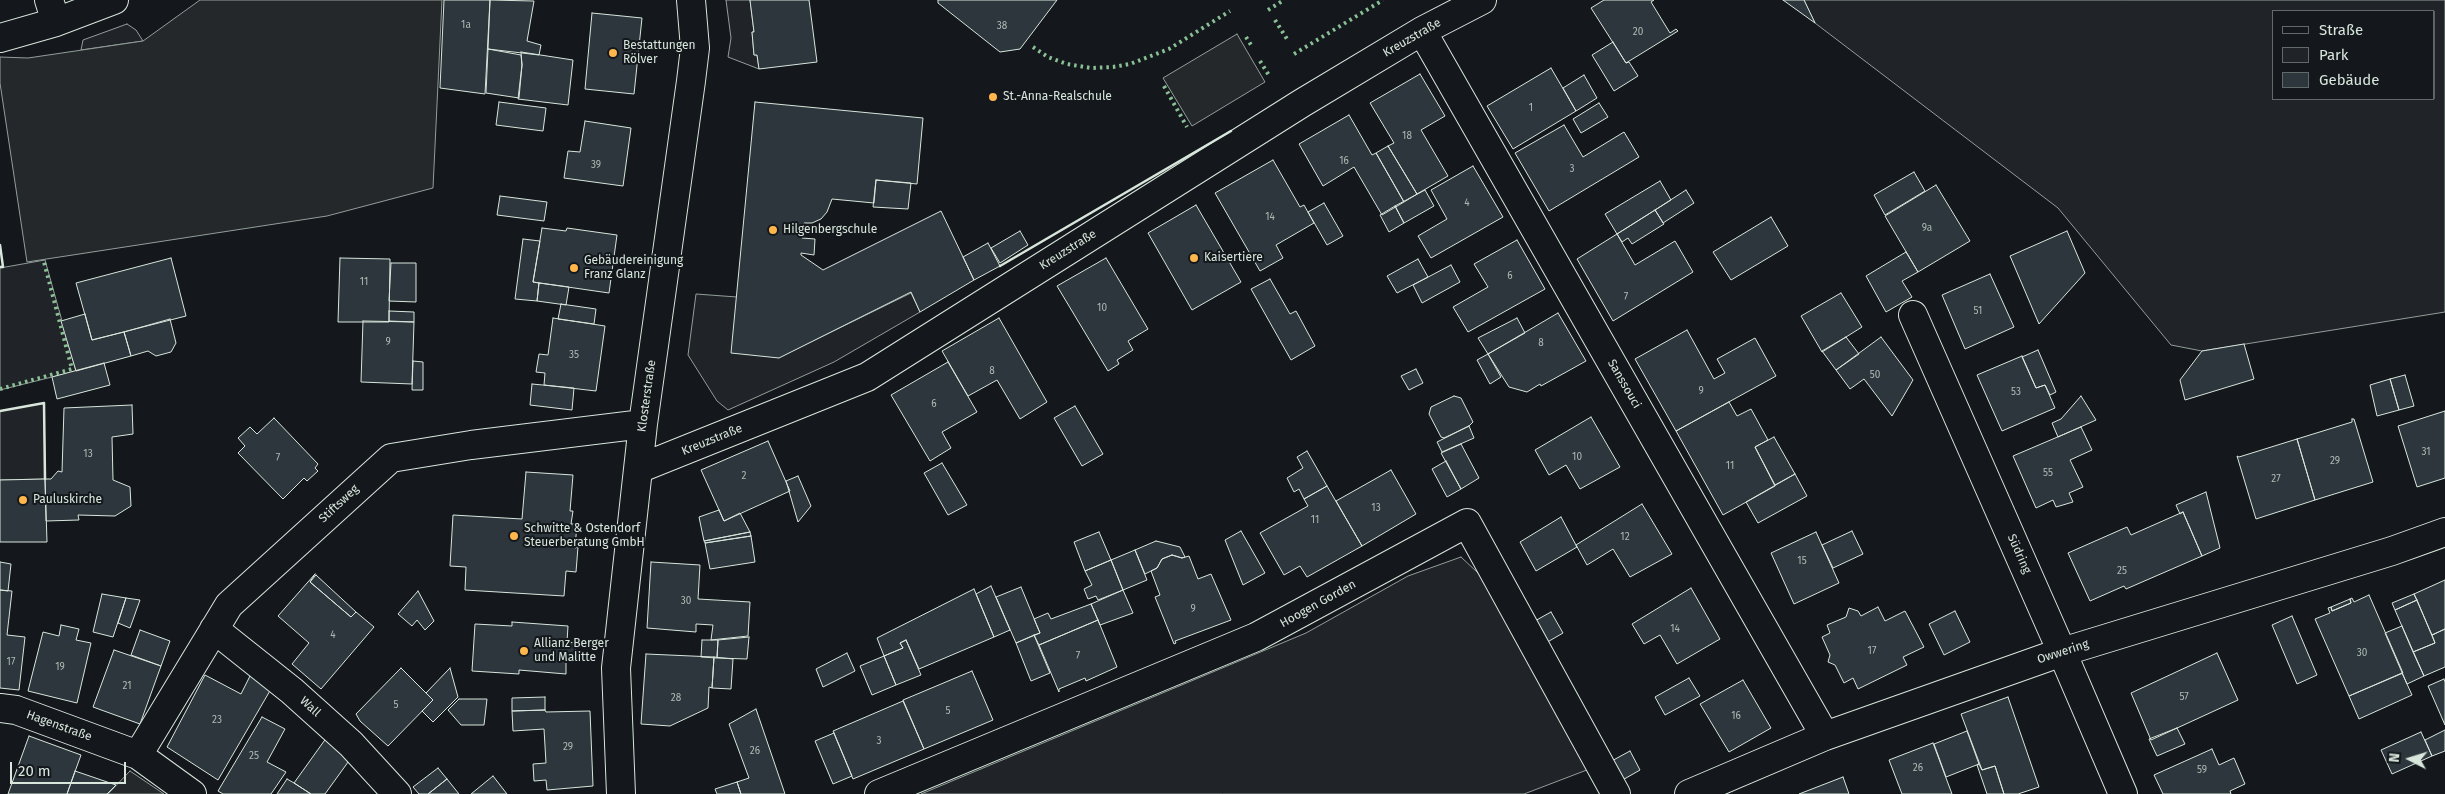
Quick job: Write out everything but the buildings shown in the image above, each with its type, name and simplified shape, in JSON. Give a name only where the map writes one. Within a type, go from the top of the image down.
[{"type":"street","points":[[0,38],[53,11],[114,0]]},
{"type":"street","name":"Klosterstraße","points":[[621,794],[616,668],[643,424],[695,48],[692,0]]},
{"type":"street","name":"Kreuzstraße","points":[[638,469],[867,377],[1302,103],[1422,31],[1482,0]]},
{"type":"street","name":"Sanssouci","points":[[1422,31],[1825,736]]},
{"type":"street","name":"Südring","points":[[1913,315],[2123,794]]},
{"type":"street","name":"Stiftsweg","points":[[138,755],[229,605],[391,458],[471,445],[643,424]]},
{"type":"street","name":"Hoogen Gorden","points":[[879,794],[1256,638],[1468,523],[1616,794]]},
{"type":"street","name":"Owwering","points":[[1689,794],[1825,736],[2062,652],[2392,551],[2445,532]]},
{"type":"street","name":"Wall","points":[[214,629],[292,691],[351,744],[397,794]]},
{"type":"street","name":"Hagenstraße","points":[[0,708],[16,710],[138,755],[192,794]]},
{"type":"green space","points":[[726,0],[750,0],[754,32],[752,32],[754,55],[757,55],[759,69],[728,57],[731,38]]},
{"type":"green space","points":[[1804,0],[2445,0],[2445,312],[2202,351],[2171,345],[2058,208],[1815,23]]},
{"type":"green space","points":[[127,24],[136,30],[143,41],[81,50],[83,40]]},
{"type":"green space","points":[[45,260],[76,371],[0,390],[0,268]]},
{"type":"green space","points":[[911,293],[920,312],[834,362],[728,410],[717,401],[688,355],[696,294],[737,297],[778,358]]},
{"type":"green space","points":[[44,403],[45,479],[0,480],[0,411]]},
{"type":"green space","points":[[1461,557],[1494,588],[1592,768],[1524,794],[921,794],[1306,633],[1408,576]]},
{"type":"shaded area","points":[[200,0],[442,0],[433,188],[327,216],[27,262],[0,83],[0,57],[28,58],[143,41]]},
{"type":"shaded area","points":[[1237,34],[1265,82],[1192,126],[1163,78]]},
{"type":"shaded area","points":[[130,771],[164,794],[108,794]]},
{"type":"hedge","points":[[1268,10],[1284,0]]},
{"type":"hedge","points":[[1294,54],[1383,0]]},
{"type":"hedge","points":[[1033,47],[1048,57],[1067,64],[1091,68],[1130,64],[1169,49],[1230,11]]},
{"type":"hedge","points":[[1275,20],[1287,39]]},
{"type":"hedge","points":[[1246,37],[1253,48]]},
{"type":"hedge","points":[[1260,61],[1270,77]]},
{"type":"hedge","points":[[1164,86],[1187,127]]},
{"type":"hedge","points":[[0,389],[72,369],[44,262]]},
{"type":"wall","points":[[1000,266],[1231,131]]},
{"type":"wall","points":[[0,245],[3,267],[0,267]]},
{"type":"wall","points":[[0,411],[44,403],[45,479]]},
{"type":"place","name":"Bestattungen Rölver","points":[[613,53]]},
{"type":"place","name":"St.-Anna-Realschule","points":[[993,97]]},
{"type":"place","name":"Hilgenbergschule","points":[[773,230]]},
{"type":"place","name":"Kaisertiere","points":[[1194,258]]},
{"type":"place","name":"Gebäudereinigung Franz Glanz","points":[[574,268]]},
{"type":"place","name":"Pauluskirche","points":[[23,500]]},
{"type":"place","name":"Schwitte & Ostendorf Steuerberatung GmbH","points":[[514,536]]},
{"type":"place","name":"Allianz Berger und Malitte","points":[[524,651]]}]
